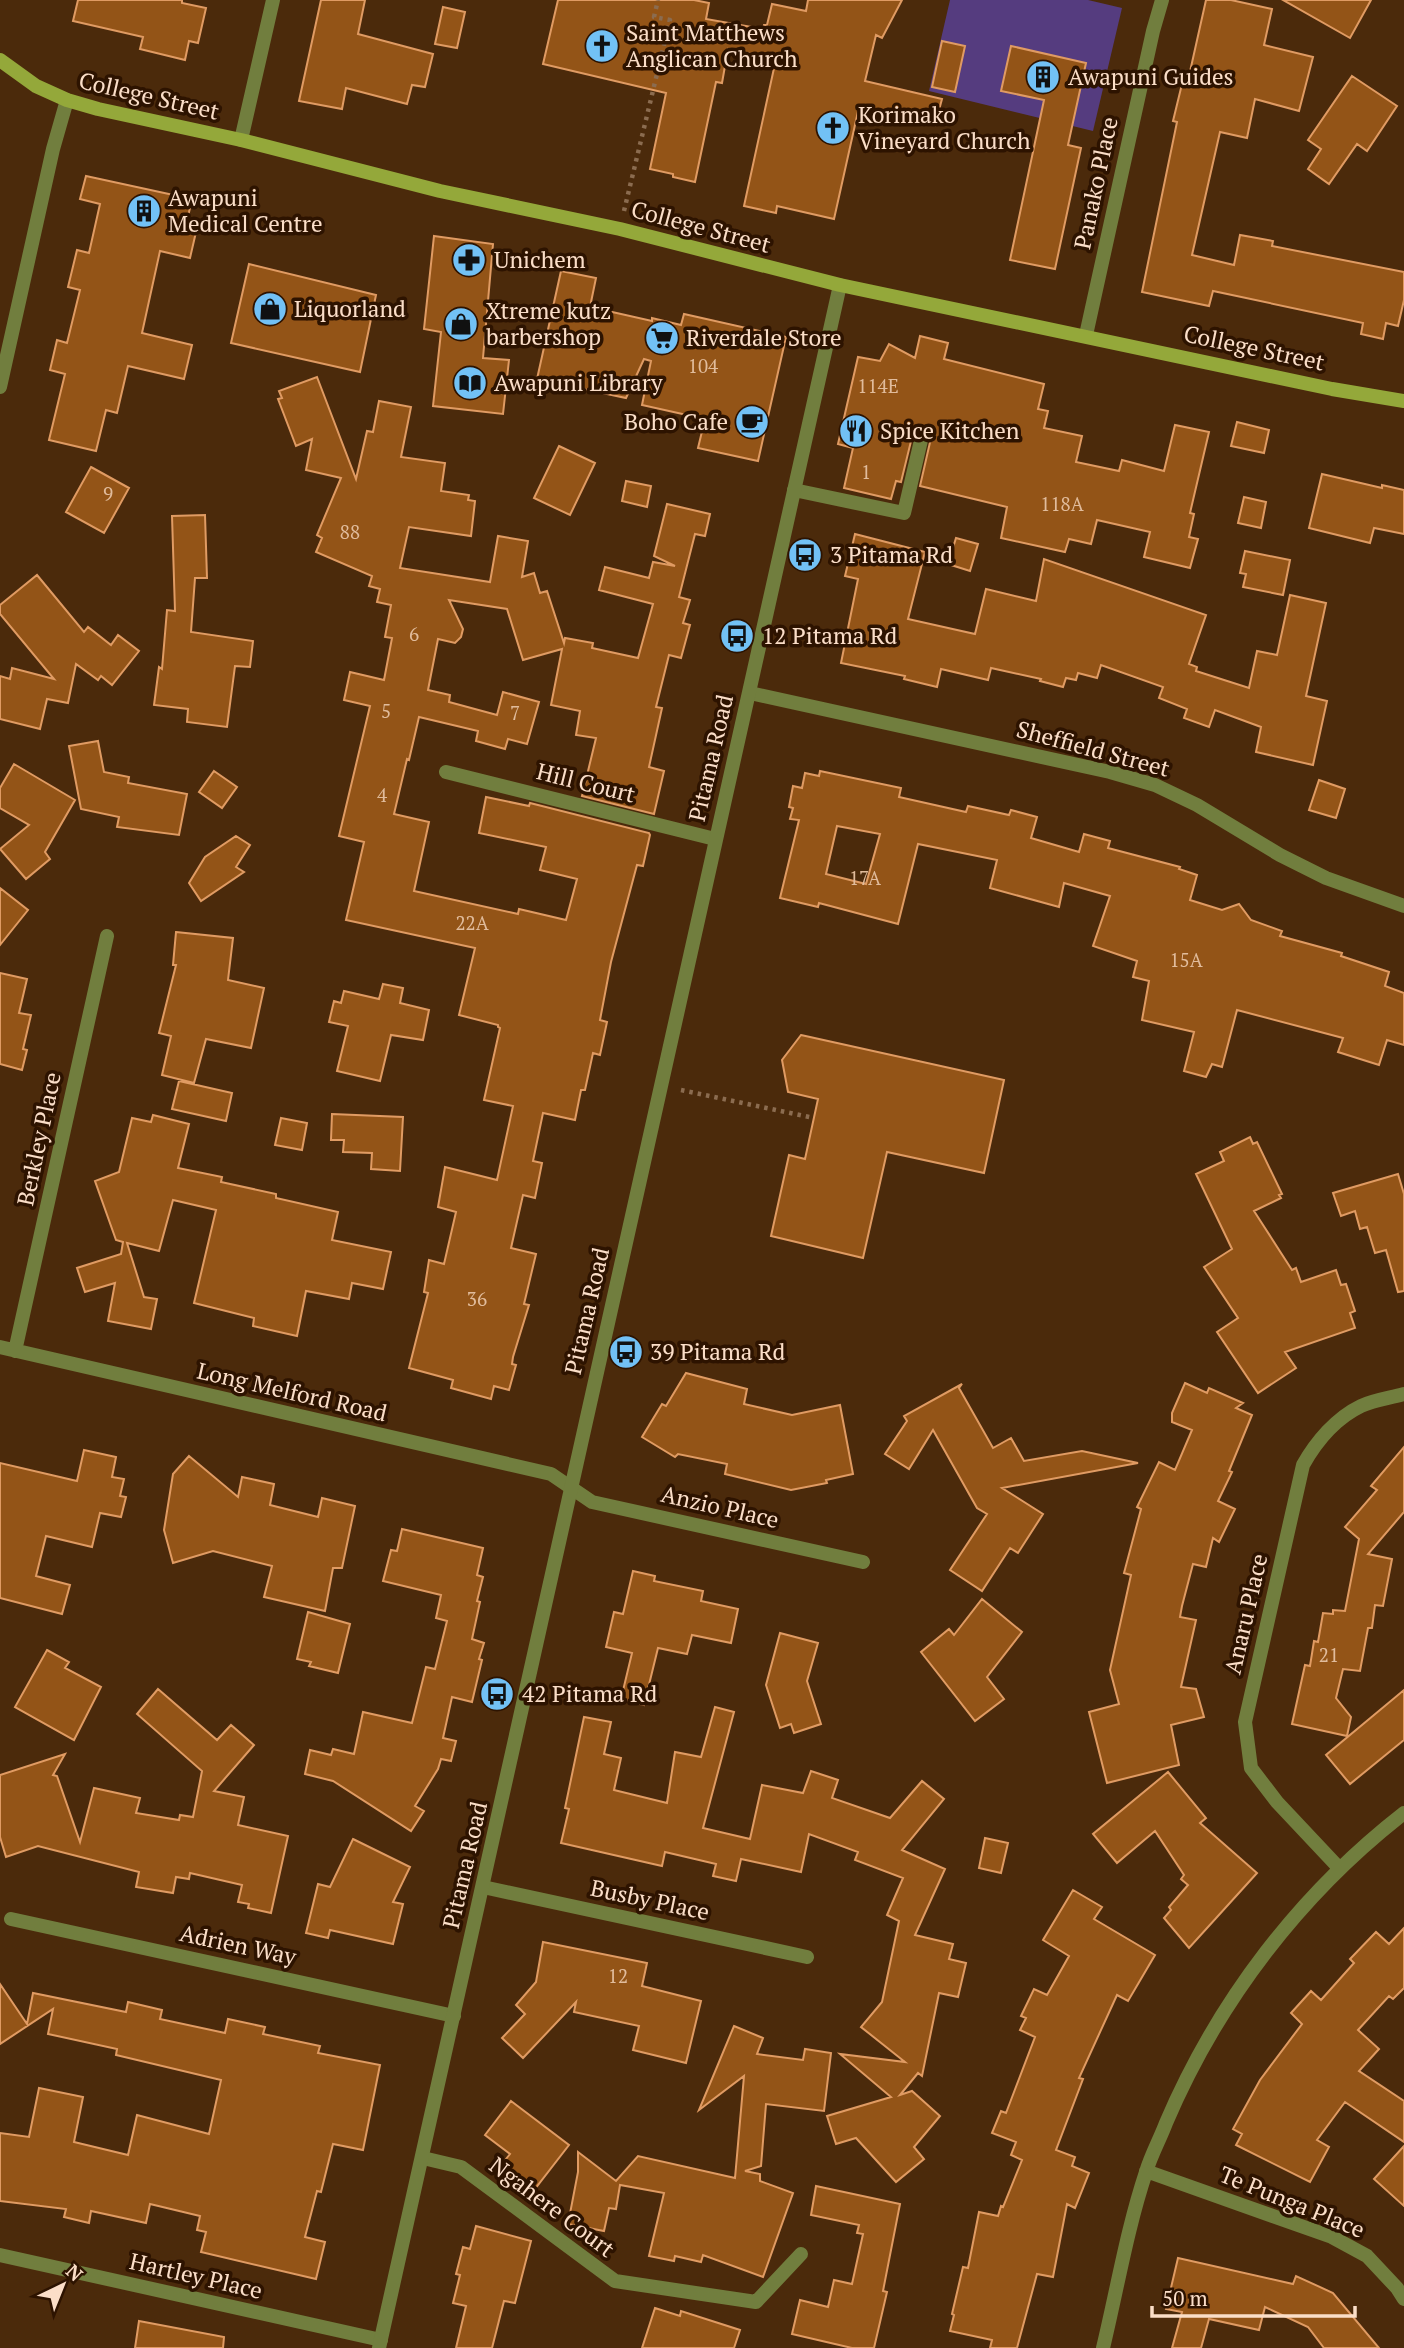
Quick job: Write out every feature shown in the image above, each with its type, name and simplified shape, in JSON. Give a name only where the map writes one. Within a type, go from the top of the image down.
[{"type":"main road","name":"College Street","points":[[0,60],[36,86],[67,100],[440,191],[620,229],[840,285],[1404,401]]},
{"type":"street","points":[[240,141],[273,0]]},
{"type":"street","name":"Panako Place","points":[[1086,335],[1162,0]]},
{"type":"street","points":[[0,387],[52,149],[67,100]]},
{"type":"street","name":"Pitama Road","points":[[380,2344],[840,285]]},
{"type":"street","points":[[794,490],[904,513],[922,436]]},
{"type":"street","name":"Sheffield Street","points":[[750,693],[1110,772],[1155,785],[1326,878],[1404,906]]},
{"type":"street","name":"Hill Court","points":[[446,772],[715,839]]},
{"type":"street","name":"Berkley Place","points":[[15,1351],[107,936]]},
{"type":"street","name":"Long Melford Road","points":[[0,1347],[551,1474],[571,1487]]},
{"type":"street","name":"Anaru Place","points":[[1340,1869],[1277,1802],[1251,1768],[1245,1722],[1304,1465],[1327,1432],[1360,1406],[1404,1394]]},
{"type":"street","name":"Anzio Place","points":[[571,1487],[592,1502],[863,1562]]},
{"type":"street","points":[[1103,2348],[1146,2171],[1180,2090],[1233,1998],[1264,1952],[1340,1869],[1404,1813]]},
{"type":"street","name":"Busby Place","points":[[483,1887],[807,1957]]},
{"type":"street","name":"Adrien Way","points":[[11,1919],[454,2016]]},
{"type":"street","name":"Ngahere Court","points":[[423,2158],[461,2167],[615,2281],[756,2302],[801,2254]]},
{"type":"street","name":"Te Punga Place","points":[[1146,2171],[1332,2237],[1367,2256],[1404,2299]]},
{"type":"street","name":"Hartley Place","points":[[0,2255],[380,2344]]},
{"type":"path","points":[[620,229],[670,20],[654,17],[658,0]]},
{"type":"path","points":[[662,1086],[814,1118]]},
{"type":"shaded area","points":[[950,0],[1088,0],[1122,8],[1093,131],[929,91]]},
{"type":"building","points":[[78,0],[182,0],[182,3],[206,8],[198,43],[189,41],[185,60],[140,49],[143,37],[73,21]]},
{"type":"building","points":[[321,0],[365,0],[358,34],[433,54],[425,87],[412,85],[407,104],[346,88],[342,109],[299,101]]},
{"type":"building","points":[[558,0],[694,0],[709,3],[706,19],[763,29],[764,25],[767,25],[772,4],[806,11],[808,0],[902,0],[882,38],[876,35],[865,81],[942,99],[935,125],[859,107],[834,219],[777,206],[776,213],[744,206],[776,59],[728,49],[722,83],[716,82],[695,182],[673,177],[673,174],[650,169],[666,93],[543,64]]},
{"type":"building","points":[[1206,0],[1231,0],[1272,9],[1264,45],[1313,57],[1299,111],[1255,99],[1247,138],[1220,132],[1192,255],[1234,265],[1240,235],[1273,241],[1272,246],[1404,272],[1404,300],[1398,326],[1386,323],[1383,339],[1361,334],[1363,323],[1213,291],[1209,306],[1142,292],[1177,122],[1173,121],[1182,84],[1187,85]]},
{"type":"building","points":[[1283,0],[1371,0],[1350,38]]},
{"type":"building","points":[[443,7],[465,12],[457,48],[435,44]]},
{"type":"building","points":[[942,41],[965,46],[955,92],[932,87]]},
{"type":"building","points":[[1011,46],[1086,63],[1068,145],[1081,148],[1055,269],[1010,260],[1044,100],[1001,91]]},
{"type":"building","points":[[1352,76],[1397,106],[1367,151],[1357,144],[1329,184],[1308,169],[1321,149],[1308,140]]},
{"type":"building","points":[[86,176],[192,199],[185,230],[196,232],[190,258],[160,251],[142,333],[192,345],[184,379],[128,366],[117,413],[106,410],[96,451],[49,440],[65,374],[50,370],[57,340],[67,343],[80,290],[68,287],[77,250],[89,253],[100,204],[80,199]]},
{"type":"building","points":[[434,236],[493,244],[483,358],[509,360],[503,414],[433,406],[441,332],[424,329]]},
{"type":"building","points":[[249,264],[376,295],[360,372],[231,343]]},
{"type":"building","points":[[561,271],[596,278],[590,307],[681,325],[684,314],[786,337],[758,461],[698,448],[705,419],[642,405],[651,361],[644,359],[626,398],[537,379]]},
{"type":"building","points":[[920,336],[948,343],[944,359],[1044,384],[1038,409],[1048,411],[1044,428],[1082,436],[1076,462],[1119,471],[1122,460],[1164,471],[1175,425],[1209,432],[1190,513],[1194,514],[1189,537],[1198,539],[1190,568],[1144,557],[1150,532],[1097,520],[1091,544],[1069,539],[1065,552],[1001,538],[1007,507],[920,486],[931,438],[929,430],[924,427],[913,433],[901,482],[896,481],[891,499],[844,488],[853,448],[838,444],[858,357],[880,361],[889,344],[915,358]]},
{"type":"building","points":[[317,377],[356,479],[367,431],[373,432],[379,401],[411,407],[401,457],[445,463],[441,491],[469,495],[468,500],[475,501],[471,536],[409,527],[400,568],[490,582],[498,536],[528,541],[522,577],[534,573],[540,593],[547,591],[564,643],[565,638],[593,643],[592,648],[638,658],[653,604],[599,590],[605,567],[649,578],[653,562],[675,566],[654,556],[667,504],[710,514],[705,536],[695,534],[679,597],[690,600],[683,623],[690,625],[681,658],[669,655],[656,707],[662,708],[649,767],[664,771],[654,814],[582,796],[596,738],[576,735],[580,711],[551,705],[562,649],[523,660],[507,609],[449,600],[463,629],[461,637],[455,643],[438,639],[428,690],[450,695],[449,702],[497,715],[503,692],[539,702],[527,744],[508,739],[505,749],[476,741],[478,731],[419,717],[409,760],[407,759],[394,814],[429,822],[414,891],[518,914],[519,909],[566,920],[577,879],[540,870],[546,847],[479,833],[486,797],[529,806],[530,803],[650,835],[643,866],[637,865],[611,962],[600,1020],[607,1022],[600,1055],[593,1053],[575,1120],[543,1113],[533,1161],[542,1163],[535,1198],[523,1195],[511,1248],[536,1254],[524,1304],[529,1305],[513,1357],[512,1364],[516,1365],[509,1390],[494,1386],[491,1399],[451,1388],[453,1380],[409,1368],[428,1293],[424,1292],[429,1260],[444,1264],[456,1212],[438,1207],[445,1167],[497,1180],[513,1106],[484,1100],[500,1028],[498,1025],[459,1015],[475,948],[346,920],[364,842],[339,836],[370,706],[344,700],[350,672],[384,680],[392,638],[385,637],[391,605],[377,602],[380,589],[369,586],[372,576],[316,552],[322,538],[317,535],[341,478],[306,470],[312,439],[296,446],[278,399],[282,398],[279,391]]},
{"type":"building","points":[[1237,422],[1269,430],[1264,453],[1231,446]]},
{"type":"building","points":[[559,446],[595,463],[570,515],[534,498]]},
{"type":"building","points":[[91,467],[129,488],[104,533],[66,512]]},
{"type":"building","points":[[1322,474],[1382,488],[1382,485],[1404,490],[1404,534],[1374,528],[1370,543],[1309,528]]},
{"type":"building","points":[[626,481],[651,486],[647,507],[622,501]]},
{"type":"building","points":[[1244,497],[1266,502],[1261,528],[1238,523]]},
{"type":"building","points":[[205,515],[207,578],[195,578],[191,632],[253,641],[250,667],[235,666],[227,727],[187,722],[188,709],[154,705],[159,667],[162,669],[167,610],[175,611],[172,516]]},
{"type":"building","points":[[855,534],[925,552],[908,619],[975,634],[986,589],[1036,601],[1044,559],[1206,615],[1189,664],[1197,667],[1196,671],[1249,688],[1257,651],[1277,655],[1290,595],[1326,603],[1306,696],[1327,701],[1313,765],[1256,752],[1261,727],[1215,710],[1209,727],[1184,718],[1187,709],[1159,698],[1163,687],[1101,665],[1097,678],[1078,673],[1076,680],[1066,678],[1063,687],[1040,681],[1041,679],[991,668],[988,680],[941,669],[937,687],[904,679],[905,676],[841,663],[858,579],[845,576]]},
{"type":"building","points":[[956,538],[978,544],[970,571],[948,564]]},
{"type":"building","points":[[1245,551],[1290,560],[1283,595],[1243,587],[1246,574],[1240,573]]},
{"type":"building","points":[[37,575],[84,632],[88,627],[111,645],[118,635],[139,651],[112,685],[101,676],[98,680],[76,664],[68,703],[47,699],[40,729],[0,719],[0,676],[10,679],[12,668],[54,679],[0,614],[0,605]]},
{"type":"building","points":[[98,741],[104,772],[129,777],[128,783],[187,794],[179,835],[117,827],[119,817],[81,809],[69,746]]},
{"type":"building","points":[[14,764],[75,800],[45,852],[50,859],[26,879],[0,849],[29,825],[0,808],[0,788]]},
{"type":"building","points":[[214,771],[237,787],[222,808],[199,792]]},
{"type":"building","points":[[820,771],[901,788],[899,797],[966,812],[968,806],[1009,815],[1011,810],[1037,817],[1031,838],[1079,852],[1084,834],[1110,841],[1108,848],[1180,867],[1179,869],[1197,875],[1190,900],[1222,910],[1239,904],[1251,920],[1282,931],[1280,936],[1342,953],[1341,956],[1389,972],[1385,986],[1404,993],[1404,1045],[1387,1040],[1379,1065],[1338,1052],[1343,1038],[1237,1010],[1222,1067],[1212,1064],[1206,1077],[1184,1071],[1194,1032],[1142,1020],[1149,981],[1133,977],[1137,961],[1093,946],[1110,896],[1064,883],[1059,907],[990,888],[997,860],[918,844],[898,924],[819,903],[818,907],[780,898],[799,820],[790,819],[793,786],[802,788],[805,773],[819,776]],"holes":[[[837,826],[880,834],[866,884],[826,874]]]},
{"type":"building","points":[[1319,780],[1345,789],[1336,818],[1309,810]]},
{"type":"building","points":[[236,836],[250,845],[236,867],[244,872],[201,901],[189,883],[205,857]]},
{"type":"building","points":[[0,888],[28,910],[0,945]]},
{"type":"building","points":[[176,932],[233,938],[228,980],[264,988],[251,1048],[206,1039],[194,1083],[162,1075],[171,1036],[159,1033],[176,965],[173,965]]},
{"type":"building","points":[[0,973],[27,979],[19,1013],[31,1015],[23,1049],[27,1050],[22,1070],[0,1064]]},
{"type":"building","points":[[383,984],[403,988],[400,1003],[429,1010],[423,1040],[391,1035],[380,1081],[337,1071],[348,1026],[329,1022],[334,1001],[341,1003],[344,991],[379,999]]},
{"type":"building","points":[[801,1035],[1004,1080],[984,1173],[887,1152],[863,1258],[771,1236],[789,1155],[805,1159],[818,1099],[788,1092],[782,1060]]},
{"type":"building","points":[[179,1081],[232,1093],[226,1121],[172,1109]]},
{"type":"building","points":[[332,1114],[403,1117],[400,1171],[371,1169],[372,1153],[343,1152],[344,1140],[331,1140]]},
{"type":"building","points":[[153,1115],[189,1124],[178,1168],[222,1177],[221,1182],[338,1212],[332,1240],[391,1252],[383,1289],[352,1283],[349,1299],[306,1291],[297,1336],[253,1326],[254,1318],[194,1303],[216,1210],[173,1200],[159,1251],[127,1243],[144,1297],[157,1299],[151,1329],[108,1321],[115,1283],[85,1292],[77,1268],[121,1254],[123,1242],[116,1240],[95,1181],[119,1172],[132,1118],[151,1122]]},
{"type":"building","points":[[281,1118],[307,1123],[302,1150],[275,1145]]},
{"type":"building","points":[[1250,1137],[1253,1144],[1257,1142],[1282,1194],[1279,1195],[1281,1198],[1254,1211],[1292,1270],[1296,1268],[1301,1282],[1336,1270],[1341,1285],[1346,1284],[1355,1311],[1350,1313],[1355,1328],[1285,1352],[1296,1368],[1258,1393],[1217,1332],[1238,1318],[1204,1267],[1232,1249],[1196,1174],[1224,1161],[1220,1152]]},
{"type":"building","points":[[1398,1174],[1404,1194],[1404,1291],[1398,1292],[1386,1250],[1375,1253],[1367,1227],[1360,1229],[1355,1211],[1341,1216],[1333,1193]]},
{"type":"building","points":[[686,1373],[747,1389],[744,1404],[792,1415],[840,1405],[853,1474],[826,1480],[827,1483],[791,1490],[725,1474],[727,1464],[678,1454],[675,1457],[642,1437],[662,1404],[666,1406]]},
{"type":"building","points":[[1185,1383],[1207,1393],[1209,1388],[1243,1403],[1236,1408],[1252,1415],[1229,1471],[1232,1472],[1218,1501],[1235,1509],[1219,1542],[1213,1538],[1206,1567],[1193,1564],[1180,1617],[1196,1620],[1181,1687],[1196,1689],[1204,1717],[1171,1725],[1179,1765],[1107,1783],[1089,1712],[1119,1704],[1110,1670],[1131,1575],[1124,1573],[1141,1509],[1137,1507],[1159,1462],[1175,1470],[1192,1430],[1172,1422],[1172,1413]]},
{"type":"building","points":[[962,1384],[959,1388],[993,1448],[1011,1438],[1024,1461],[1082,1451],[1138,1463],[1002,1488],[1043,1514],[1018,1553],[1010,1548],[982,1591],[950,1570],[987,1514],[977,1508],[933,1430],[909,1469],[885,1454],[907,1421],[904,1416]]},
{"type":"building","points":[[1404,1447],[1404,1512],[1368,1554],[1392,1559],[1383,1606],[1375,1605],[1372,1628],[1368,1628],[1360,1671],[1343,1669],[1336,1698],[1351,1717],[1347,1736],[1292,1724],[1305,1665],[1310,1666],[1323,1613],[1345,1611],[1359,1539],[1345,1527],[1377,1490],[1371,1486]]},
{"type":"building","points":[[84,1450],[116,1457],[112,1477],[124,1479],[120,1496],[126,1497],[121,1517],[100,1513],[92,1547],[46,1536],[36,1576],[70,1585],[62,1614],[0,1598],[0,1463],[77,1481]]},
{"type":"building","points":[[189,1456],[238,1497],[242,1477],[274,1484],[270,1505],[318,1517],[322,1498],[355,1506],[342,1568],[333,1568],[325,1611],[264,1597],[272,1566],[213,1551],[173,1563],[164,1530],[173,1474]]},
{"type":"building","points":[[402,1529],[483,1548],[477,1575],[483,1577],[477,1601],[480,1602],[472,1639],[484,1643],[472,1702],[452,1697],[443,1738],[456,1741],[451,1761],[441,1759],[438,1769],[415,1806],[424,1811],[411,1831],[333,1781],[305,1774],[310,1750],[331,1755],[333,1749],[354,1754],[363,1712],[412,1723],[426,1667],[435,1669],[447,1621],[436,1618],[441,1595],[383,1581],[391,1550],[397,1551]]},
{"type":"building","points":[[633,1571],[655,1576],[654,1581],[703,1591],[701,1601],[738,1609],[731,1643],[692,1635],[687,1654],[658,1648],[644,1705],[621,1699],[632,1653],[606,1647],[614,1612],[623,1614]]},
{"type":"building","points":[[982,1599],[1022,1632],[987,1677],[1004,1699],[975,1721],[921,1652],[949,1629],[954,1635]]},
{"type":"building","points":[[308,1612],[350,1624],[338,1673],[309,1666],[311,1662],[297,1659]]},
{"type":"building","points":[[780,1633],[818,1643],[807,1681],[821,1724],[794,1733],[791,1724],[780,1728],[766,1685]]},
{"type":"building","points":[[47,1650],[69,1662],[65,1668],[101,1687],[74,1740],[15,1707]]},
{"type":"building","points":[[158,1689],[217,1740],[231,1725],[254,1745],[214,1791],[244,1797],[238,1825],[288,1836],[271,1913],[248,1908],[249,1904],[238,1902],[242,1885],[190,1873],[189,1879],[176,1877],[173,1893],[136,1887],[139,1872],[38,1846],[6,1857],[0,1837],[0,1775],[65,1754],[53,1775],[57,1776],[80,1842],[94,1788],[140,1798],[136,1813],[179,1820],[180,1815],[193,1817],[202,1771],[137,1714]]},
{"type":"building","points":[[1404,1690],[1404,1740],[1350,1784],[1326,1755]]},
{"type":"building","points":[[715,1707],[734,1712],[703,1828],[750,1839],[762,1785],[803,1793],[811,1771],[838,1780],[832,1798],[890,1818],[922,1781],[944,1799],[902,1850],[945,1869],[915,1935],[953,1944],[949,1959],[966,1963],[958,1997],[939,1993],[922,2076],[918,2073],[900,2095],[912,2091],[940,2116],[914,2147],[924,2159],[896,2182],[856,2138],[836,2144],[827,2116],[891,2097],[840,2054],[905,2062],[861,2027],[882,2002],[899,1921],[887,1915],[903,1878],[855,1860],[858,1852],[809,1834],[801,1872],[741,1859],[736,1881],[713,1876],[716,1864],[665,1852],[662,1866],[561,1843],[569,1809],[565,1808],[584,1717],[611,1722],[604,1754],[621,1758],[614,1790],[667,1803],[675,1752],[701,1757]]},
{"type":"building","points":[[1168,1772],[1206,1818],[1200,1823],[1257,1873],[1189,1948],[1164,1918],[1171,1910],[1169,1907],[1188,1885],[1181,1879],[1184,1875],[1155,1831],[1117,1863],[1093,1834]]},
{"type":"building","points":[[985,1838],[1008,1843],[1001,1873],[979,1868]]},
{"type":"building","points":[[353,1839],[410,1867],[393,1902],[403,1904],[393,1944],[330,1930],[328,1938],[306,1933],[318,1884],[330,1887]]},
{"type":"building","points":[[1073,1890],[1102,1907],[1094,1919],[1155,1955],[1128,2001],[1117,1995],[1079,2078],[1083,2079],[1056,2150],[1075,2157],[1072,2166],[1089,2173],[1075,2208],[1067,2204],[1053,2277],[1037,2274],[1017,2348],[990,2348],[992,2340],[950,2331],[954,2315],[952,2314],[963,2267],[968,2268],[979,2212],[998,2216],[1022,2160],[1011,2155],[1016,2142],[992,2133],[1001,2111],[1006,2113],[1035,2037],[1020,2030],[1026,2018],[1021,2016],[1034,1989],[1047,1995],[1069,1956],[1043,1940]]},
{"type":"building","points":[[1404,1928],[1404,1988],[1393,1999],[1389,1996],[1358,2030],[1379,2049],[1359,2071],[1404,2101],[1404,2142],[1345,2102],[1317,2140],[1329,2147],[1310,2182],[1236,2145],[1242,2134],[1233,2129],[1260,2080],[1302,2024],[1291,2013],[1311,1991],[1321,2000],[1354,1963],[1350,1959],[1376,1932],[1389,1944]]},
{"type":"building","points":[[543,1942],[647,1963],[642,1986],[701,2001],[686,2063],[633,2050],[639,2026],[574,2012],[576,2002],[523,2058],[502,2038],[525,2014],[516,2005],[536,1982]]},
{"type":"building","points":[[0,1984],[27,2024],[33,1993],[126,2012],[128,2002],[162,2010],[160,2019],[225,2033],[228,2019],[265,2027],[263,2034],[320,2046],[318,2053],[380,2065],[363,2150],[333,2144],[321,2192],[317,2191],[305,2237],[325,2242],[316,2279],[201,2252],[206,2232],[197,2230],[200,2216],[150,2204],[146,2223],[91,2211],[89,2223],[64,2217],[66,2209],[0,2201],[0,2133],[29,2137],[39,2088],[83,2097],[74,2142],[128,2155],[137,2115],[209,2134],[221,2080],[116,2055],[117,2049],[48,2034],[53,2009],[0,2044]]},
{"type":"building","points":[[734,2026],[763,2038],[757,2054],[803,2060],[805,2049],[831,2053],[824,2111],[766,2104],[761,2166],[745,2171],[760,2174],[760,2181],[793,2193],[763,2277],[703,2255],[701,2262],[675,2256],[674,2261],[649,2256],[664,2193],[620,2185],[616,2209],[609,2208],[604,2231],[568,2224],[578,2172],[578,2152],[616,2181],[638,2156],[735,2178],[744,2076],[699,2110]]},
{"type":"building","points":[[511,2101],[569,2145],[531,2194],[498,2169],[510,2154],[485,2135]]},
{"type":"building","points":[[1404,2146],[1404,2206],[1374,2179]]},
{"type":"building","points":[[816,2186],[900,2204],[883,2291],[887,2292],[874,2348],[852,2348],[792,2334],[800,2300],[828,2307],[834,2280],[852,2284],[863,2234],[857,2233],[859,2225],[811,2215]]},
{"type":"building","points":[[476,2226],[531,2241],[515,2303],[504,2301],[492,2348],[456,2348],[466,2306],[453,2303],[460,2275],[456,2274],[463,2247],[470,2249]]},
{"type":"building","points":[[1178,2258],[1293,2284],[1296,2276],[1333,2293],[1379,2348],[1324,2348],[1308,2327],[1265,2307],[1259,2330],[1209,2319],[1201,2348],[1172,2348],[1182,2312],[1166,2309]]},
{"type":"building","points":[[655,2308],[680,2316],[681,2311],[740,2330],[734,2348],[642,2348]]},
{"type":"building","points":[[139,2321],[224,2337],[223,2348],[135,2348]]},
{"type":"place","name":"Saint Matthews Anglican Church","points":[[602,46]]},
{"type":"place","name":"Awapuni Guides","points":[[1043,77]]},
{"type":"place","name":"Korimako Vineyard Church","points":[[833,128]]},
{"type":"place","name":"Awapuni Medical Centre","points":[[144,211]]},
{"type":"place","name":"Unichem","points":[[469,260]]},
{"type":"place","name":"Liquorland","points":[[270,309]]},
{"type":"place","name":"Xtreme kutz barbershop","points":[[461,324]]},
{"type":"place","name":"Riverdale Store","points":[[662,338]]},
{"type":"place","name":"Awapuni Library","points":[[470,383]]},
{"type":"place","name":"Boho Cafe","points":[[752,422]]},
{"type":"place","name":"Spice Kitchen","points":[[856,431]]},
{"type":"place","name":"3 Pitama Rd","points":[[805,555]]},
{"type":"place","name":"12 Pitama Rd","points":[[737,636]]},
{"type":"place","name":"39 Pitama Rd","points":[[626,1352]]},
{"type":"place","name":"42 Pitama Rd","points":[[497,1694]]}]
